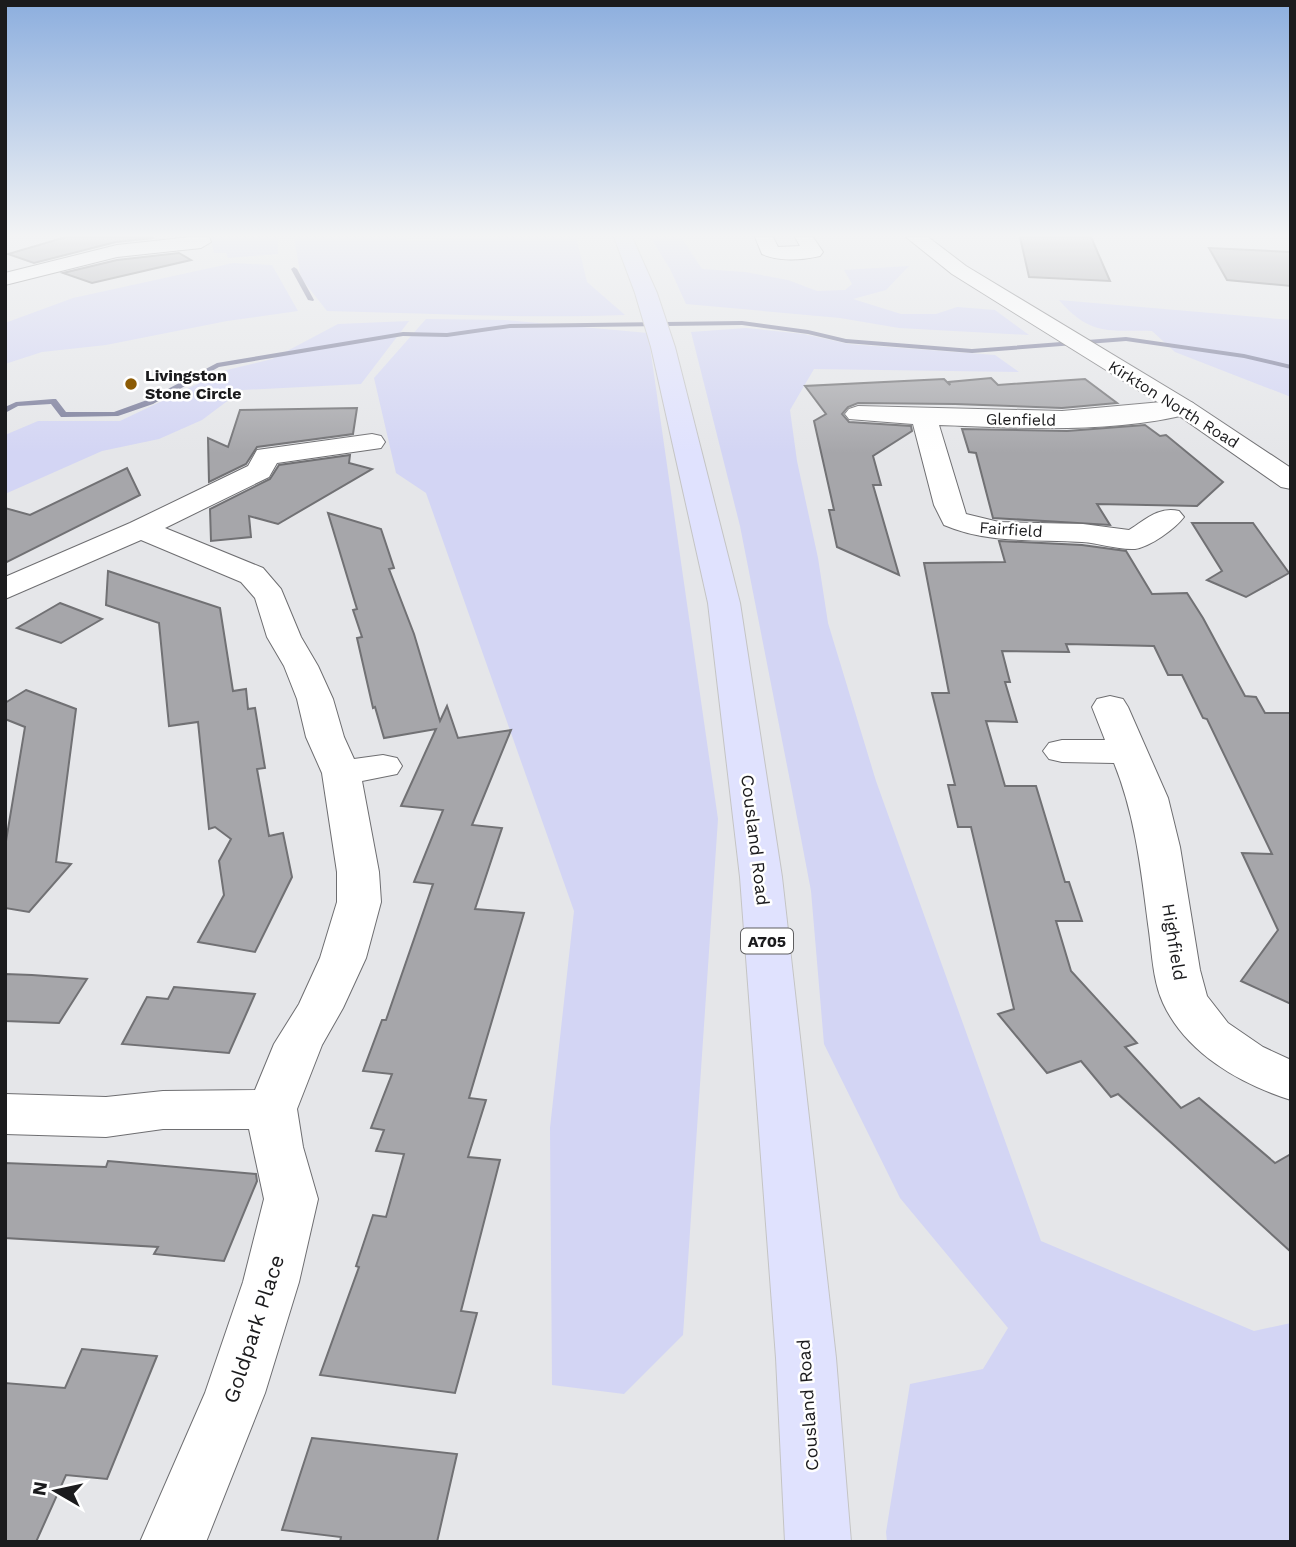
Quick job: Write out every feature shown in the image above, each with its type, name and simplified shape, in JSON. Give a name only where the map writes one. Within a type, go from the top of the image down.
[{"type":"main road","name":"Cousland Road","points":[[651,309],[663,347],[724,603],[761,877],[806,1358],[818,1542]]},
{"type":"street","name":"Kirkton North Road","points":[[1021,309],[1184,408],[1291,481]]},
{"type":"street","name":"Glenfield","points":[[858,414],[1093,419],[1184,408]]},
{"type":"street","name":"Fairfield","points":[[924,417],[954,519],[973,527],[999,531],[1083,533],[1142,552],[1169,517]]},
{"type":"street","points":[[5,589],[141,528],[258,471],[257,450],[372,442]]},
{"type":"street","points":[[5,1114],[106,1117],[163,1110],[272,1109],[298,1044],[320,1008],[343,958],[359,902],[358,872],[341,773],[324,737],[315,699],[302,666],[284,637],[270,596],[252,575],[141,528]]},
{"type":"street","name":"Highfield","points":[[1110,708],[1148,798],[1177,970],[1185,1001],[1211,1035],[1246,1060],[1291,1081]]},
{"type":"street","points":[[1062,751],[1130,752]]},
{"type":"street","points":[[341,773],[383,766]]},
{"type":"street","name":"Goldpark Place","points":[[173,1542],[235,1393],[271,1282],[291,1199],[272,1109]]},
{"type":"shaded area","points":[[43,309],[298,311],[227,321],[106,345],[42,352],[5,364],[5,323]]},
{"type":"shaded area","points":[[326,309],[618,309],[625,315],[513,316]]},
{"type":"shaded area","points":[[743,309],[886,309],[901,314],[936,314],[950,309],[995,310],[1029,335],[899,328],[840,318]]},
{"type":"shaded area","points":[[1067,309],[1166,309],[1291,320],[1291,397],[1175,352],[1152,331],[1101,329],[1080,320]]},
{"type":"shaded area","points":[[426,319],[505,320],[648,333],[718,819],[683,1335],[624,1394],[552,1385],[550,1128],[574,911],[426,493],[396,473],[374,378]]},
{"type":"shaded area","points":[[409,321],[361,384],[242,390],[202,420],[159,439],[102,451],[5,494],[5,435],[38,421],[120,421],[227,370],[272,359],[338,324]]},
{"type":"shaded area","points":[[746,328],[804,334],[849,344],[995,355],[1019,372],[814,369],[790,410],[828,623],[876,781],[1041,1241],[1254,1331],[1291,1323],[1291,1542],[887,1542],[886,1532],[910,1384],[983,1369],[1008,1328],[900,1198],[824,1044],[811,891],[740,526],[691,332]]},
{"type":"building","points":[[991,378],[998,385],[1085,379],[1117,403],[1062,408],[858,403],[848,407],[842,414],[849,422],[911,426],[912,431],[873,456],[881,485],[873,485],[899,575],[837,547],[829,510],[834,510],[814,421],[826,414],[805,386],[944,379],[950,385],[949,382]]},
{"type":"building","points":[[357,408],[353,434],[257,447],[246,464],[209,482],[208,438],[228,447],[240,410]]},
{"type":"building","points":[[1145,425],[1160,436],[1166,435],[1223,482],[1197,506],[1097,504],[1110,525],[993,518],[976,453],[969,452],[962,429],[1067,431]]},
{"type":"building","points":[[350,455],[349,463],[372,469],[278,524],[249,516],[251,537],[211,541],[210,509],[270,479],[279,465]]},
{"type":"building","points":[[127,468],[140,495],[5,563],[5,508],[30,515]]},
{"type":"building","points":[[328,513],[381,529],[394,568],[389,569],[414,634],[440,721],[447,706],[458,738],[511,730],[472,825],[502,828],[475,909],[524,913],[469,1098],[486,1100],[468,1157],[500,1160],[461,1311],[477,1313],[455,1393],[320,1375],[359,1267],[356,1266],[373,1215],[386,1217],[404,1154],[376,1151],[384,1130],[371,1128],[392,1074],[363,1071],[382,1020],[386,1020],[433,884],[414,882],[443,810],[401,806],[436,729],[384,738],[375,707],[373,708],[357,638],[362,637],[353,610],[357,609]]},
{"type":"building","points":[[1192,523],[1253,523],[1289,573],[1246,597],[1207,580],[1222,571]]},
{"type":"building","points":[[999,541],[1082,545],[1126,551],[1152,594],[1187,593],[1245,696],[1256,697],[1265,713],[1291,713],[1291,1004],[1241,981],[1278,930],[1242,853],[1272,854],[1207,719],[1203,718],[1182,675],[1168,675],[1154,646],[1066,644],[1069,652],[1002,651],[1010,682],[1005,682],[1017,722],[986,721],[1005,786],[1036,786],[1065,882],[1069,882],[1082,921],[1056,921],[1071,971],[1137,1043],[1125,1047],[1181,1108],[1199,1098],[1275,1163],[1291,1154],[1291,1252],[1118,1094],[1111,1097],[1081,1061],[1047,1073],[998,1014],[1014,1009],[971,827],[958,827],[948,785],[955,785],[932,693],[949,693],[924,563],[1005,562]]},
{"type":"building","points":[[108,571],[220,608],[233,691],[246,689],[248,709],[255,708],[265,768],[257,769],[269,836],[283,833],[292,877],[255,952],[198,942],[224,895],[219,861],[231,839],[215,827],[209,829],[198,722],[169,726],[159,623],[106,605]]},
{"type":"building","points":[[60,603],[102,619],[61,643],[17,628]]},
{"type":"building","points":[[26,690],[76,709],[56,862],[71,864],[29,912],[5,908],[5,847],[25,727],[5,719],[5,703]]},
{"type":"building","points":[[5,974],[87,979],[59,1023],[5,1021]]},
{"type":"building","points":[[174,987],[255,994],[229,1053],[122,1044],[147,997],[168,999]]},
{"type":"building","points":[[108,1161],[256,1174],[257,1181],[224,1261],[154,1254],[158,1247],[5,1238],[5,1163],[106,1167]]},
{"type":"building","points":[[82,1349],[157,1356],[107,1479],[66,1475],[36,1542],[5,1542],[5,1383],[65,1388]]},
{"type":"building","points":[[312,1438],[457,1454],[437,1542],[340,1542],[341,1537],[282,1530]]},
{"type":"waterway","points":[[5,411],[16,404],[53,401],[64,415],[115,414],[150,402],[217,365],[403,334],[447,335],[510,326],[742,323],[808,332],[846,341],[972,351],[1126,339],[1244,356],[1291,367]]},
{"type":"place","name":"Livingston Stone Circle","points":[[131,384]]}]
